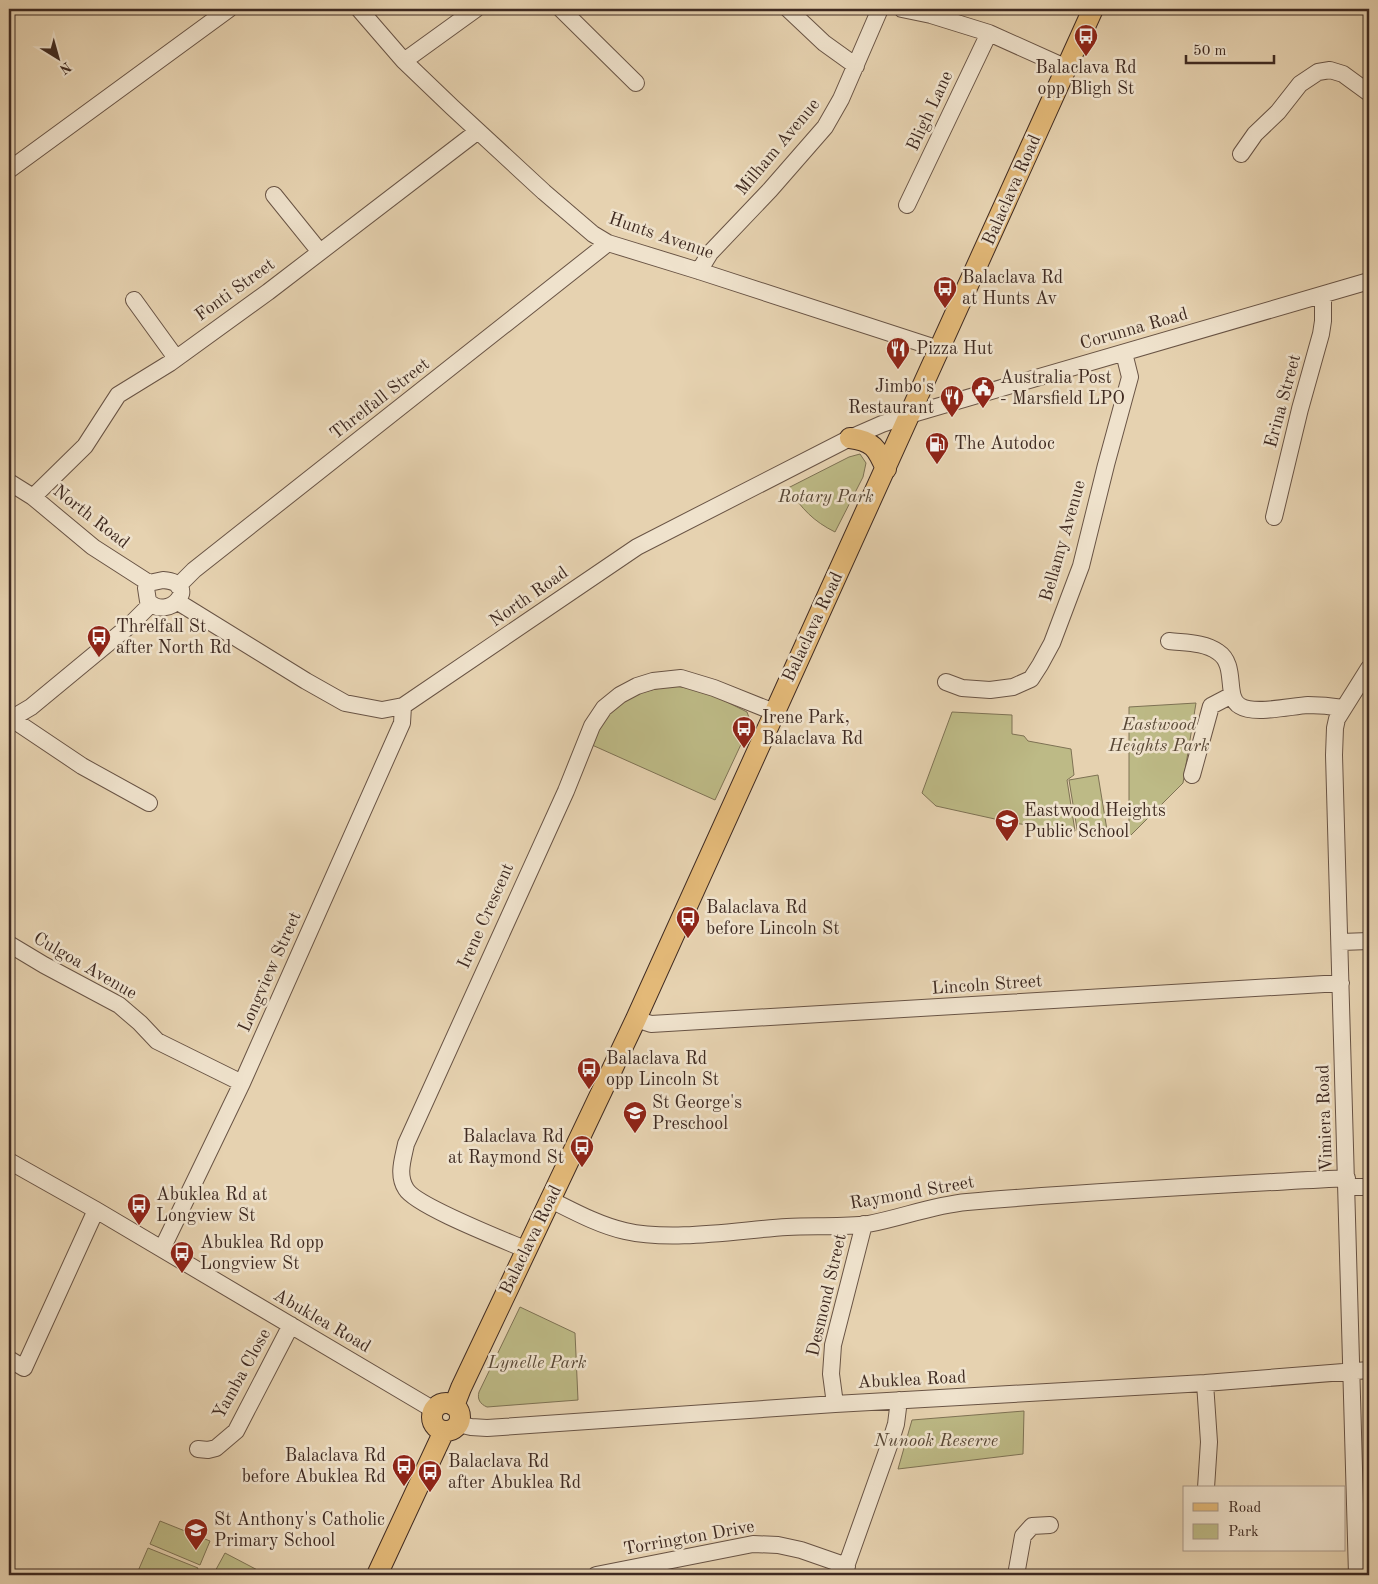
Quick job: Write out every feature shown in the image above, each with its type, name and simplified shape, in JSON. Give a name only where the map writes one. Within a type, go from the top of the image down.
[{"type":"main road","name":"Balaclava Road","points":[[377,1575],[447,1418],[636,1019],[1093,9]]},
{"type":"main road","points":[[850,438],[864,440],[874,446],[886,469]]},
{"type":"street","points":[[9,170],[229,9]]},
{"type":"street","name":"Hunts Avenue","points":[[359,9],[404,61],[478,131],[593,234],[608,244],[699,271],[939,349]]},
{"type":"street","points":[[404,61],[476,9]]},
{"type":"street","points":[[561,9],[636,83]]},
{"type":"street","points":[[788,9],[824,43],[856,66]]},
{"type":"street","name":"Milham Avenue","points":[[699,271],[710,253],[770,190],[825,127],[842,99],[880,9]]},
{"type":"street","points":[[902,9],[939,17],[989,33],[1067,68]]},
{"type":"street","name":"Bligh Lane","points":[[907,205],[989,33]]},
{"type":"street","points":[[1241,154],[1255,134],[1278,112],[1300,84],[1318,72],[1330,70],[1343,74],[1369,93]]},
{"type":"street","name":"Fonti Street","points":[[33,497],[85,446],[118,395],[176,358],[320,252],[478,131]]},
{"type":"street","points":[[274,195],[320,252]]},
{"type":"street","name":"Threlfall Street","points":[[178,594],[194,570],[608,244]]},
{"type":"street","name":"Corunna Road","points":[[909,416],[1369,281]]},
{"type":"street","name":"Erina Street","points":[[1274,517],[1300,409],[1321,334],[1323,295]]},
{"type":"street","points":[[134,300],[176,358]]},
{"type":"street","name":"Bellamy Avenue","points":[[946,682],[962,688],[990,690],[1013,687],[1030,679],[1052,643],[1080,566],[1130,377],[1124,353]]},
{"type":"street","name":"North Road","points":[[178,594],[306,681],[345,703],[382,710],[403,706],[637,547],[850,438],[882,424],[909,416]]},
{"type":"street","name":"North Road","points":[[9,482],[33,497],[93,547],[149,583]]},
{"type":"street","points":[[156,581],[173,582],[178,594],[171,606],[157,607],[151,604],[146,596],[146,588],[149,583],[156,581]]},
{"type":"street","points":[[149,804],[82,766],[10,719],[31,707],[129,626],[151,604]]},
{"type":"street","points":[[1169,641],[1205,646],[1218,651],[1225,658],[1230,672],[1232,696],[1238,706],[1249,710],[1309,705],[1343,708]]},
{"type":"street","name":"Vimiera Road","points":[[1357,1575],[1341,942],[1334,755],[1337,719],[1369,668]]},
{"type":"street","name":"Irene Crescent","points":[[527,1250],[426,1205],[406,1190],[400,1170],[406,1144],[566,791],[592,726],[604,708],[637,686],[653,681],[681,678],[714,688],[774,712]]},
{"type":"street","points":[[1192,775],[1211,706],[1232,696]]},
{"type":"street","name":"Longview Street","points":[[162,1250],[242,1083],[402,723],[403,706]]},
{"type":"street","points":[[1341,942],[1369,941]]},
{"type":"street","name":"Culgoa Avenue","points":[[9,944],[119,1005],[157,1041],[242,1083]]},
{"type":"street","name":"Lincoln Street","points":[[636,1019],[651,1024],[1341,983]]},
{"type":"street","name":"Abuklea Road","points":[[9,1161],[96,1210],[447,1418],[471,1428],[898,1400],[1205,1383],[1369,1370]]},
{"type":"street","name":"Raymond Street","points":[[551,1200],[599,1222],[628,1232],[688,1234],[864,1224],[897,1218],[936,1206],[964,1202],[1347,1182],[1369,1187]]},
{"type":"street","points":[[9,1358],[24,1368],[96,1210]]},
{"type":"street","name":"Desmond Street","points":[[835,1404],[831,1374],[833,1345],[864,1224]]},
{"type":"street","name":"Yamba Close","points":[[198,1449],[208,1450],[216,1448],[236,1430],[291,1325]]},
{"type":"street","points":[[1205,1383],[1209,1442],[1206,1486]]},
{"type":"street","points":[[845,1571],[896,1424],[898,1400]]},
{"type":"street","points":[[1016,1575],[1023,1536],[1032,1526],[1050,1524]]},
{"type":"street","name":"Torrington Drive","points":[[596,1575],[654,1569],[753,1544],[778,1545],[801,1550],[845,1571]]},
{"type":"green space","name":"Rotary Park","points":[[860,454],[866,463],[863,477],[835,532],[808,514],[788,488],[849,457]]},
{"type":"green space","points":[[675,686],[705,691],[747,712],[751,723],[715,800],[592,745],[603,720],[626,699],[655,689]]},
{"type":"green space","name":"Eastwood Heights Park","points":[[1196,703],[1183,783],[1129,837],[1129,707]]},
{"type":"green space","points":[[952,712],[1012,715],[1012,734],[1024,736],[1028,741],[1071,749],[1074,775],[1067,780],[1075,831],[1013,823],[936,806],[922,793]]},
{"type":"green space","points":[[1098,775],[1107,830],[1078,835],[1069,780]]},
{"type":"green space","name":"Lynelle Park","points":[[520,1307],[575,1333],[578,1400],[487,1407],[480,1401],[478,1397],[479,1392]]},
{"type":"green space","name":"Nunook Reserve","points":[[1024,1411],[1023,1454],[898,1469],[912,1420]]},
{"type":"green space","points":[[160,1521],[210,1541],[200,1565],[150,1544]]},
{"type":"green space","points":[[148,1548],[198,1568],[195,1575],[148,1575],[138,1571]]},
{"type":"green space","points":[[225,1553],[267,1575],[213,1575]]},
{"type":"place","name":"Balaclava Rd opp Bligh St","points":[[1086,57]]},
{"type":"place","name":"Balaclava Rd at Hunts Av","points":[[945,309]]},
{"type":"place","name":"Pizza Hut","points":[[898,370]]},
{"type":"place","name":"Australia Post - Marsfield LPO","points":[[983,409]]},
{"type":"place","name":"Jimbo's Restaurant","points":[[952,418]]},
{"type":"place","name":"The Autodoc","points":[[937,465]]},
{"type":"place","name":"Threlfall St after North Rd","points":[[99,658]]},
{"type":"place","name":"Irene Park, Balaclava Rd","points":[[744,749]]},
{"type":"place","name":"Eastwood Heights Public School","points":[[1007,842]]},
{"type":"place","name":"Balaclava Rd before Lincoln St","points":[[688,939]]},
{"type":"place","name":"Balaclava Rd opp Lincoln St","points":[[589,1090]]},
{"type":"place","name":"St George's Preschool","points":[[635,1134]]},
{"type":"place","name":"Balaclava Rd at Raymond St","points":[[582,1168]]},
{"type":"place","name":"Abuklea Rd at Longview St","points":[[139,1226]]},
{"type":"place","name":"Abuklea Rd opp Longview St","points":[[182,1274]]},
{"type":"place","name":"Balaclava Rd before Abuklea Rd","points":[[404,1487]]},
{"type":"place","name":"Balaclava Rd after Abuklea Rd","points":[[430,1493]]},
{"type":"place","name":"St Anthony's Catholic Primary School","points":[[196,1551]]}]
